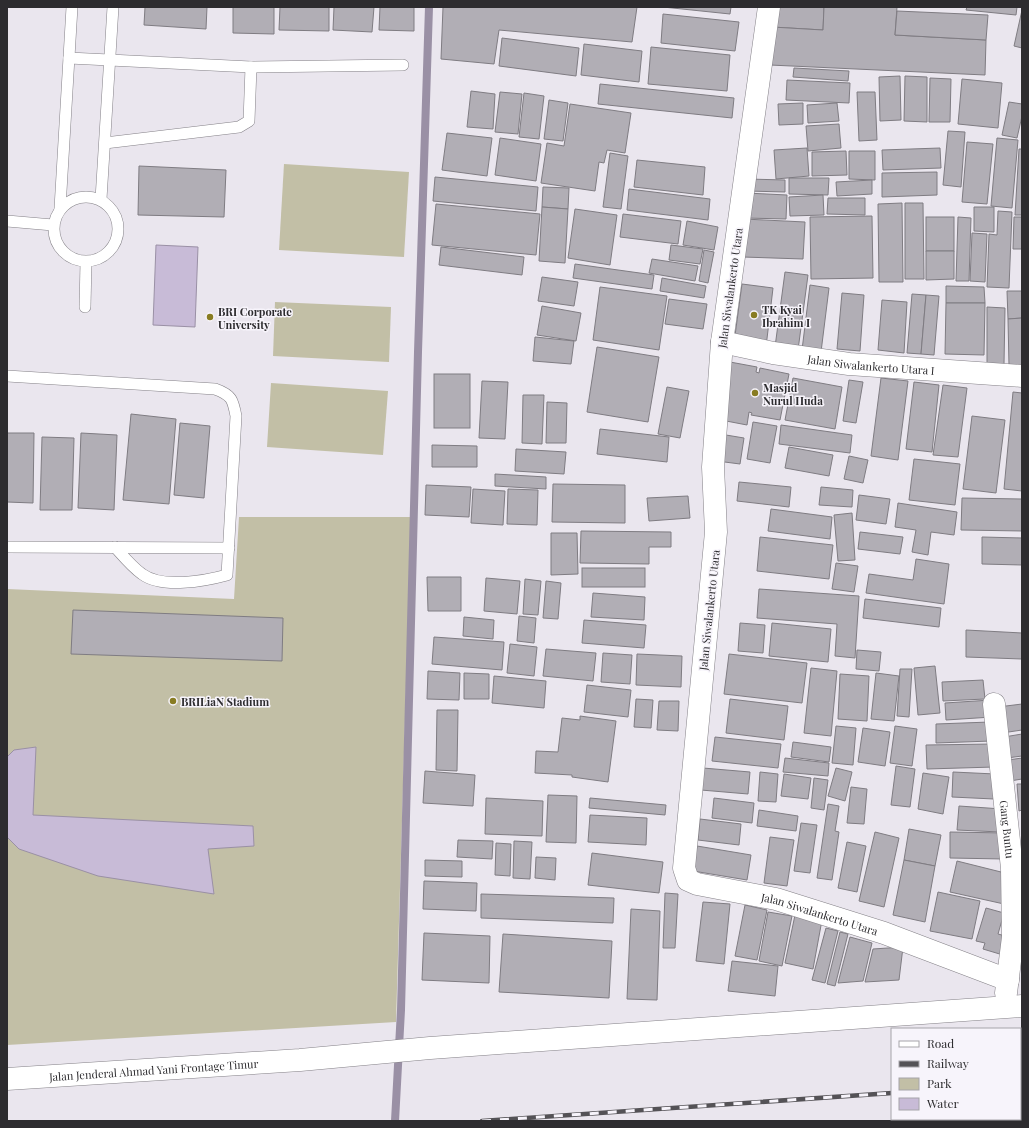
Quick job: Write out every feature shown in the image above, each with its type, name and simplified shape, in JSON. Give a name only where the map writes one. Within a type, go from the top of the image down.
[{"type":"street","name":"Jalan Siwalankerto Utara","points":[[769,7],[722,342],[713,467],[716,532],[685,860],[685,874],[688,880],[697,884],[776,899],[884,933],[1008,980]]},
{"type":"street","name":"Jalan Siwalankerto Utara I","points":[[722,342],[772,353],[849,364],[1022,376]]},
{"type":"street","name":"Gang Buntu","points":[[994,704],[1012,868],[1013,937],[1008,980],[1013,1006]]},
{"type":"street","name":"Jalan Jenderal Ahmad Yani Frontage Timur","points":[[7,1078],[300,1060],[430,1048],[1013,1006]]},
{"type":"lane","points":[[60,208],[72,199],[86,196],[101,199],[114,211],[118,228],[115,245],[102,257],[86,262],[73,259],[61,251],[55,238],[53,225],[60,208],[72,7]]},
{"type":"lane","points":[[101,199],[113,7]]},
{"type":"lane","points":[[69,58],[251,67],[403,65]]},
{"type":"lane","points":[[104,143],[239,127],[246,124],[249,121],[251,67]]},
{"type":"lane","points":[[7,221],[53,225]]},
{"type":"lane","points":[[85,307],[86,262]]},
{"type":"lane","points":[[7,376],[215,389],[226,393],[233,401],[236,416],[227,574],[197,582],[155,581],[142,574],[115,548]]},
{"type":"lane","points":[[7,547],[229,548]]},
{"type":"green space","points":[[284,164],[409,172],[404,257],[279,250]]},
{"type":"green space","points":[[275,302],[391,307],[389,362],[273,356]]},
{"type":"green space","points":[[271,383],[388,391],[383,455],[267,447]]},
{"type":"green space","points":[[239,517],[411,517],[396,1022],[7,1045],[7,589],[234,599]]},
{"type":"water","points":[[156,245],[198,247],[195,327],[153,325]]},
{"type":"water","points":[[36,747],[33,815],[253,826],[254,846],[208,849],[214,894],[98,876],[19,849],[7,837],[7,757],[14,750]]},
{"type":"building","points":[[145,7],[207,7],[206,29],[144,25]]},
{"type":"building","points":[[233,7],[274,7],[274,34],[233,33]]},
{"type":"building","points":[[280,7],[329,7],[329,31],[279,30]]},
{"type":"building","points":[[334,7],[374,7],[372,32],[333,30]]},
{"type":"building","points":[[380,7],[414,7],[414,31],[379,30]]},
{"type":"building","points":[[443,7],[637,7],[632,42],[499,30],[494,64],[441,59]]},
{"type":"building","points":[[663,7],[731,7],[730,14]]},
{"type":"building","points":[[773,7],[824,7],[823,30],[772,27]]},
{"type":"building","points":[[824,7],[897,7],[895,35],[986,40],[985,75],[770,65],[772,27],[823,30]]},
{"type":"building","points":[[967,7],[1017,7],[1016,15],[966,10]]},
{"type":"building","points":[[1022,10],[1022,48],[1014,46]]},
{"type":"building","points":[[897,11],[988,15],[986,40],[895,35]]},
{"type":"building","points":[[663,14],[739,22],[735,51],[661,43]]},
{"type":"building","points":[[502,38],[579,48],[576,76],[499,66]]},
{"type":"building","points":[[584,44],[642,51],[639,82],[581,75]]},
{"type":"building","points":[[651,47],[730,55],[727,91],[648,84]]},
{"type":"building","points":[[794,68],[849,71],[848,81],[793,77]]},
{"type":"building","points":[[900,76],[901,120],[880,121],[879,77]]},
{"type":"building","points":[[905,76],[927,77],[927,122],[904,121]]},
{"type":"building","points":[[930,78],[951,79],[950,122],[929,122]]},
{"type":"building","points":[[962,79],[1002,83],[998,128],[958,124]]},
{"type":"building","points":[[787,80],[850,83],[849,103],[786,100]]},
{"type":"building","points":[[600,84],[734,98],[732,118],[598,104]]},
{"type":"building","points":[[471,91],[495,94],[493,129],[467,127]]},
{"type":"building","points":[[500,92],[522,94],[518,134],[495,132]]},
{"type":"building","points":[[857,92],[875,92],[877,140],[859,141]]},
{"type":"building","points":[[524,93],[544,96],[539,139],[519,137]]},
{"type":"building","points":[[549,100],[568,103],[563,141],[544,139]]},
{"type":"building","points":[[1009,102],[1022,104],[1022,116],[1017,138],[1002,135]]},
{"type":"building","points":[[803,103],[803,124],[779,125],[778,104]]},
{"type":"building","points":[[837,103],[839,121],[808,123],[807,105]]},
{"type":"building","points":[[570,104],[631,113],[625,153],[607,150],[604,163],[599,162],[595,191],[541,183],[547,143],[564,146]]},
{"type":"building","points":[[839,124],[841,148],[808,151],[806,126]]},
{"type":"building","points":[[948,131],[965,132],[961,187],[943,185]]},
{"type":"building","points":[[447,133],[492,138],[487,176],[442,170]]},
{"type":"building","points":[[500,138],[541,144],[536,181],[495,175]]},
{"type":"building","points":[[997,138],[1018,140],[1012,208],[991,206]]},
{"type":"building","points":[[967,142],[993,144],[987,204],[962,202]]},
{"type":"building","points":[[807,148],[809,176],[776,179],[774,150]]},
{"type":"building","points":[[940,148],[941,168],[883,170],[882,150]]},
{"type":"building","points":[[1019,149],[1022,149],[1022,215],[1015,215]]},
{"type":"building","points":[[846,151],[847,175],[812,176],[812,152]]},
{"type":"building","points":[[849,151],[875,151],[875,180],[849,179]]},
{"type":"building","points":[[610,153],[628,156],[621,209],[603,207]]},
{"type":"building","points":[[637,160],[705,167],[703,195],[634,187]]},
{"type":"building","points":[[139,166],[226,170],[224,217],[138,215]]},
{"type":"building","points":[[937,172],[937,195],[882,197],[882,173]]},
{"type":"building","points":[[435,177],[538,187],[536,211],[433,201]]},
{"type":"building","points":[[789,178],[829,178],[828,195],[789,194]]},
{"type":"building","points":[[747,179],[785,180],[785,192],[747,191]]},
{"type":"building","points":[[872,180],[872,194],[837,196],[836,182]]},
{"type":"building","points":[[543,187],[569,188],[568,209],[542,207]]},
{"type":"building","points":[[629,189],[710,199],[708,220],[627,210]]},
{"type":"building","points":[[746,193],[787,195],[786,219],[745,218]]},
{"type":"building","points":[[823,195],[824,215],[790,216],[789,197]]},
{"type":"building","points":[[828,198],[865,198],[865,215],[827,214]]},
{"type":"building","points":[[902,203],[903,282],[879,282],[878,204]]},
{"type":"building","points":[[905,203],[923,203],[924,279],[905,279]]},
{"type":"building","points":[[436,204],[540,214],[536,255],[432,245]]},
{"type":"building","points":[[542,207],[568,209],[565,263],[539,261]]},
{"type":"building","points":[[974,207],[994,207],[994,232],[974,231]]},
{"type":"building","points":[[575,209],[617,215],[610,265],[568,258]]},
{"type":"building","points":[[998,211],[1012,212],[1009,288],[987,287],[989,234],[997,235]]},
{"type":"building","points":[[623,214],[681,221],[678,244],[620,237]]},
{"type":"building","points":[[872,216],[873,278],[811,279],[810,217]]},
{"type":"building","points":[[926,217],[954,217],[954,251],[926,251]]},
{"type":"building","points":[[958,217],[971,218],[969,281],[956,281]]},
{"type":"building","points":[[1014,217],[1022,217],[1022,249],[1013,249]]},
{"type":"building","points":[[744,219],[805,222],[803,259],[743,257]]},
{"type":"building","points":[[687,221],[718,227],[714,250],[683,245]]},
{"type":"building","points":[[972,233],[987,234],[985,282],[970,281]]},
{"type":"building","points":[[671,245],[703,249],[700,264],[669,260]]},
{"type":"building","points":[[441,247],[524,257],[522,275],[439,265]]},
{"type":"building","points":[[704,250],[714,252],[708,283],[699,281]]},
{"type":"building","points":[[926,251],[954,251],[954,279],[926,280]]},
{"type":"building","points":[[652,259],[698,266],[695,281],[649,273]]},
{"type":"building","points":[[575,264],[654,275],[652,289],[573,278]]},
{"type":"building","points":[[785,272],[808,275],[798,350],[775,347]]},
{"type":"building","points":[[542,277],[578,282],[574,306],[538,301]]},
{"type":"building","points":[[662,278],[706,286],[704,298],[660,291]]},
{"type":"building","name":"TK Kyai Ibrahim I","points":[[742,284],[773,288],[766,347],[734,343]]},
{"type":"building","points":[[810,285],[829,288],[821,352],[802,350]]},
{"type":"building","points":[[946,286],[984,287],[985,303],[946,303]]},
{"type":"building","points":[[600,287],[667,296],[659,350],[593,340]]},
{"type":"building","points":[[1007,291],[1022,291],[1022,318],[1008,319]]},
{"type":"building","points":[[842,293],[864,295],[860,351],[837,349]]},
{"type":"building","points":[[912,294],[926,295],[921,354],[907,353]]},
{"type":"building","points":[[926,295],[939,296],[934,355],[921,354]]},
{"type":"building","points":[[669,299],[707,304],[703,329],[665,324]]},
{"type":"building","points":[[882,300],[907,302],[904,353],[878,350]]},
{"type":"building","points":[[946,303],[985,303],[984,355],[945,354]]},
{"type":"building","points":[[542,306],[581,313],[576,341],[537,335]]},
{"type":"building","points":[[987,307],[1005,308],[1004,364],[987,364]]},
{"type":"building","points":[[1022,318],[1022,366],[1009,366],[1008,319]]},
{"type":"building","points":[[535,337],[574,341],[571,364],[533,361]]},
{"type":"building","points":[[597,347],[659,357],[648,422],[587,412]]},
{"type":"building","name":"Masjid Nurul Huda","points":[[730,362],[757,367],[756,372],[759,373],[760,368],[789,374],[780,420],[751,415],[752,413],[749,412],[747,425],[721,420]]},
{"type":"building","points":[[434,374],[470,374],[470,428],[434,428]]},
{"type":"building","points":[[793,378],[842,387],[835,429],[785,420]]},
{"type":"building","points":[[881,378],[908,381],[898,460],[871,456]]},
{"type":"building","points":[[849,380],[863,382],[856,423],[843,421]]},
{"type":"building","points":[[482,381],[508,382],[505,439],[479,438]]},
{"type":"building","points":[[914,382],[939,385],[932,452],[906,449]]},
{"type":"building","points":[[943,385],[967,388],[958,457],[933,455]]},
{"type":"building","points":[[667,387],[689,391],[680,438],[658,434]]},
{"type":"building","points":[[1013,392],[1022,393],[1022,491],[1004,489]]},
{"type":"building","points":[[523,395],[544,395],[542,444],[522,443]]},
{"type":"building","points":[[547,402],[567,403],[566,443],[546,443]]},
{"type":"building","points":[[131,414],[176,419],[169,504],[123,500]]},
{"type":"building","points":[[972,416],[1005,420],[996,493],[963,489]]},
{"type":"building","points":[[753,422],[777,426],[770,463],[747,459]]},
{"type":"building","points":[[180,423],[210,426],[204,498],[174,495]]},
{"type":"building","points":[[781,425],[852,435],[850,453],[779,444]]},
{"type":"building","points":[[600,429],[669,437],[667,462],[597,454]]},
{"type":"building","points":[[7,433],[34,433],[33,503],[7,502]]},
{"type":"building","points":[[81,433],[117,435],[114,510],[78,508]]},
{"type":"building","points":[[720,434],[744,438],[740,464],[717,461]]},
{"type":"building","points":[[42,437],[74,438],[72,510],[40,510]]},
{"type":"building","points":[[432,445],[477,446],[477,467],[432,467]]},
{"type":"building","points":[[789,447],[833,455],[829,476],[785,468]]},
{"type":"building","points":[[516,449],[566,452],[564,474],[515,471]]},
{"type":"building","points":[[849,456],[868,460],[863,483],[844,479]]},
{"type":"building","points":[[914,459],[960,464],[955,505],[909,500]]},
{"type":"building","points":[[495,474],[546,477],[546,489],[495,486]]},
{"type":"building","points":[[739,482],[791,487],[789,507],[737,501]]},
{"type":"building","points":[[553,484],[625,485],[625,523],[552,522]]},
{"type":"building","points":[[426,485],[471,487],[469,517],[425,515]]},
{"type":"building","points":[[821,487],[853,490],[852,507],[819,505]]},
{"type":"building","points":[[473,489],[505,491],[503,525],[471,523]]},
{"type":"building","points":[[508,489],[538,490],[537,525],[507,524]]},
{"type":"building","points":[[859,495],[890,499],[886,524],[856,520]]},
{"type":"building","points":[[688,496],[690,518],[649,521],[647,498]]},
{"type":"building","points":[[962,498],[1022,499],[1022,531],[961,530]]},
{"type":"building","points":[[898,503],[957,512],[954,535],[931,532],[928,555],[912,552],[916,530],[895,527]]},
{"type":"building","points":[[771,509],[832,517],[830,539],[768,531]]},
{"type":"building","points":[[852,513],[855,560],[838,561],[834,515]]},
{"type":"building","points":[[581,531],[671,532],[671,547],[649,547],[649,564],[580,563]]},
{"type":"building","points":[[860,532],[903,537],[900,554],[858,549]]},
{"type":"building","points":[[551,533],[577,533],[578,574],[551,575]]},
{"type":"building","points":[[760,537],[833,545],[829,579],[757,571]]},
{"type":"building","points":[[982,537],[1022,538],[1022,565],[982,564]]},
{"type":"building","points":[[916,559],[949,564],[944,604],[866,593],[869,574],[913,580]]},
{"type":"building","points":[[836,563],[858,566],[854,592],[832,589]]},
{"type":"building","points":[[582,568],[645,568],[645,587],[582,587]]},
{"type":"building","points":[[427,577],[461,577],[461,611],[428,611]]},
{"type":"building","points":[[486,578],[520,581],[517,614],[484,611]]},
{"type":"building","points":[[525,579],[541,581],[538,615],[523,614]]},
{"type":"building","points":[[546,581],[561,583],[558,619],[543,618]]},
{"type":"building","points":[[759,589],[859,596],[855,658],[835,656],[837,624],[757,618]]},
{"type":"building","points":[[593,593],[645,597],[644,620],[591,617]]},
{"type":"building","points":[[865,599],[941,608],[939,627],[863,618]]},
{"type":"building","points":[[73,610],[283,618],[282,661],[71,654]]},
{"type":"building","points":[[519,616],[536,618],[534,643],[517,641]]},
{"type":"building","points":[[464,617],[494,620],[493,639],[463,636]]},
{"type":"building","points":[[584,620],[646,625],[644,648],[582,643]]},
{"type":"building","points":[[740,623],[765,625],[763,653],[738,651]]},
{"type":"building","points":[[772,623],[831,629],[828,662],[769,656]]},
{"type":"building","points":[[966,630],[1022,633],[1022,659],[966,657]]},
{"type":"building","points":[[434,637],[504,642],[502,670],[432,664]]},
{"type":"building","points":[[510,644],[537,647],[534,676],[507,673]]},
{"type":"building","points":[[546,649],[596,653],[593,681],[543,676]]},
{"type":"building","points":[[857,650],[881,652],[879,671],[856,669]]},
{"type":"building","points":[[603,653],[632,655],[630,684],[601,682]]},
{"type":"building","points":[[637,654],[682,656],[681,687],[636,685]]},
{"type":"building","points":[[729,654],[807,663],[802,703],[724,694]]},
{"type":"building","points":[[935,666],[940,713],[918,715],[914,668]]},
{"type":"building","points":[[811,668],[837,671],[831,736],[804,733]]},
{"type":"building","points":[[900,669],[912,669],[909,717],[897,716]]},
{"type":"building","points":[[428,671],[460,673],[459,700],[427,699]]},
{"type":"building","points":[[464,673],[489,674],[489,699],[464,699]]},
{"type":"building","points":[[876,673],[899,676],[894,721],[871,719]]},
{"type":"building","points":[[840,674],[869,676],[867,721],[838,719]]},
{"type":"building","points":[[494,676],[546,681],[544,708],[492,703]]},
{"type":"building","points":[[983,680],[985,699],[943,701],[942,682]]},
{"type":"building","points":[[587,685],[631,690],[628,717],[584,712]]},
{"type":"building","points":[[636,699],[653,700],[651,728],[634,727]]},
{"type":"building","points":[[730,699],[788,706],[784,740],[726,733]]},
{"type":"building","points":[[991,700],[992,717],[946,720],[945,703]]},
{"type":"building","points":[[659,701],[679,701],[678,731],[657,730]]},
{"type":"building","points":[[1022,704],[1022,730],[1002,733],[998,707]]},
{"type":"building","points":[[437,710],[458,710],[457,771],[436,770]]},
{"type":"building","points":[[580,716],[616,721],[608,782],[572,777],[572,775],[535,773],[536,751],[558,752],[562,718],[580,720]]},
{"type":"building","points":[[990,722],[991,741],[936,743],[936,724]]},
{"type":"building","points":[[836,726],[856,728],[853,765],[832,763]]},
{"type":"building","points":[[895,726],[917,729],[912,766],[890,763]]},
{"type":"building","points":[[863,728],[890,732],[885,766],[858,762]]},
{"type":"building","points":[[1022,734],[1022,756],[1007,758],[1004,737]]},
{"type":"building","points":[[715,737],[781,744],[778,768],[712,761]]},
{"type":"building","points":[[793,742],[831,747],[829,762],[791,757]]},
{"type":"building","points":[[993,744],[994,767],[927,769],[926,745]]},
{"type":"building","points":[[785,758],[829,763],[828,776],[783,772]]},
{"type":"building","points":[[1022,758],[1022,779],[1010,781],[1008,760]]},
{"type":"building","points":[[896,766],[915,769],[910,807],[891,805]]},
{"type":"building","points":[[703,768],[750,772],[748,794],[701,790]]},
{"type":"building","points":[[836,768],[852,772],[845,801],[828,796]]},
{"type":"building","points":[[425,771],[475,775],[473,806],[423,803]]},
{"type":"building","points":[[760,772],[778,774],[776,802],[758,801]]},
{"type":"building","points":[[953,772],[995,774],[994,799],[952,797]]},
{"type":"building","points":[[923,773],[949,777],[943,814],[918,809]]},
{"type":"building","points":[[784,774],[811,778],[808,799],[781,796]]},
{"type":"building","points":[[814,778],[828,780],[824,810],[811,808]]},
{"type":"building","points":[[1017,784],[1022,784],[1022,810],[1019,811]]},
{"type":"building","points":[[851,787],[867,789],[864,824],[847,823]]},
{"type":"building","points":[[548,795],[577,796],[576,843],[546,842]]},
{"type":"building","points":[[486,798],[543,801],[542,836],[485,834]]},
{"type":"building","points":[[590,798],[666,805],[665,815],[589,808]]},
{"type":"building","points":[[714,798],[754,803],[752,823],[712,818]]},
{"type":"building","points":[[828,804],[839,806],[835,831],[839,832],[832,880],[817,878]]},
{"type":"building","points":[[959,806],[1002,809],[1000,832],[957,830]]},
{"type":"building","points":[[759,810],[798,816],[796,831],[757,826]]},
{"type":"building","points":[[590,815],[647,818],[646,845],[588,842]]},
{"type":"building","points":[[700,819],[741,824],[739,845],[698,840]]},
{"type":"building","points":[[801,823],[817,825],[810,873],[794,871]]},
{"type":"building","points":[[909,829],[941,835],[935,866],[904,860]]},
{"type":"building","points":[[875,832],[899,838],[884,907],[859,901]]},
{"type":"building","points":[[950,832],[1005,833],[1004,859],[950,858]]},
{"type":"building","points":[[770,837],[794,840],[787,886],[764,883]]},
{"type":"building","points":[[458,840],[493,841],[492,859],[457,857]]},
{"type":"building","points":[[514,841],[532,842],[530,879],[513,878]]},
{"type":"building","points":[[847,842],[866,846],[857,892],[838,888]]},
{"type":"building","points":[[496,843],[511,844],[510,876],[495,875]]},
{"type":"building","points":[[697,846],[751,855],[747,880],[693,871]]},
{"type":"building","points":[[592,853],[663,862],[659,893],[588,885]]},
{"type":"building","points":[[536,857],[556,858],[555,880],[535,878]]},
{"type":"building","points":[[425,860],[462,861],[462,877],[425,876]]},
{"type":"building","points":[[904,860],[935,866],[925,922],[893,915]]},
{"type":"building","points":[[957,861],[1009,874],[1004,904],[950,892]]},
{"type":"building","points":[[424,881],[477,883],[476,911],[423,909]]},
{"type":"building","points":[[938,892],[980,901],[972,939],[930,931]]},
{"type":"building","points":[[665,893],[678,894],[675,948],[663,948]]},
{"type":"building","points":[[481,894],[614,898],[613,923],[481,918]]},
{"type":"building","points":[[703,902],[730,904],[724,964],[696,961]]},
{"type":"building","points":[[745,905],[767,910],[757,960],[735,956]]},
{"type":"building","points":[[986,908],[1004,913],[998,934],[1009,937],[1003,955],[983,949],[985,943],[976,941]]},
{"type":"building","points":[[631,909],[660,911],[657,1000],[627,999]]},
{"type":"building","points":[[768,912],[792,916],[782,966],[759,961]]},
{"type":"building","points":[[795,915],[822,920],[813,969],[785,963]]},
{"type":"building","points":[[826,928],[838,931],[825,983],[812,980]]},
{"type":"building","points":[[840,932],[848,934],[835,986],[827,984]]},
{"type":"building","points":[[424,933],[490,936],[489,983],[422,980]]},
{"type":"building","points":[[503,934],[612,941],[609,998],[499,992]]},
{"type":"building","points":[[850,937],[872,943],[863,981],[838,983]]},
{"type":"building","points":[[903,947],[899,980],[865,982],[873,949]]},
{"type":"building","points":[[732,961],[778,966],[775,996],[728,991]]},
{"type":"waterway","points":[[395,1121],[401,1010],[418,352],[429,7]]},
{"type":"railway","points":[[482,1121],[891,1093]]},
{"type":"place","name":"TK Kyai Ibrahim I","points":[[754,315]]},
{"type":"place","name":"BRI Corporate University","points":[[210,317]]},
{"type":"place","name":"Masjid Nurul Huda","points":[[755,393]]},
{"type":"place","name":"BRILiaN Stadium","points":[[173,701]]}]
